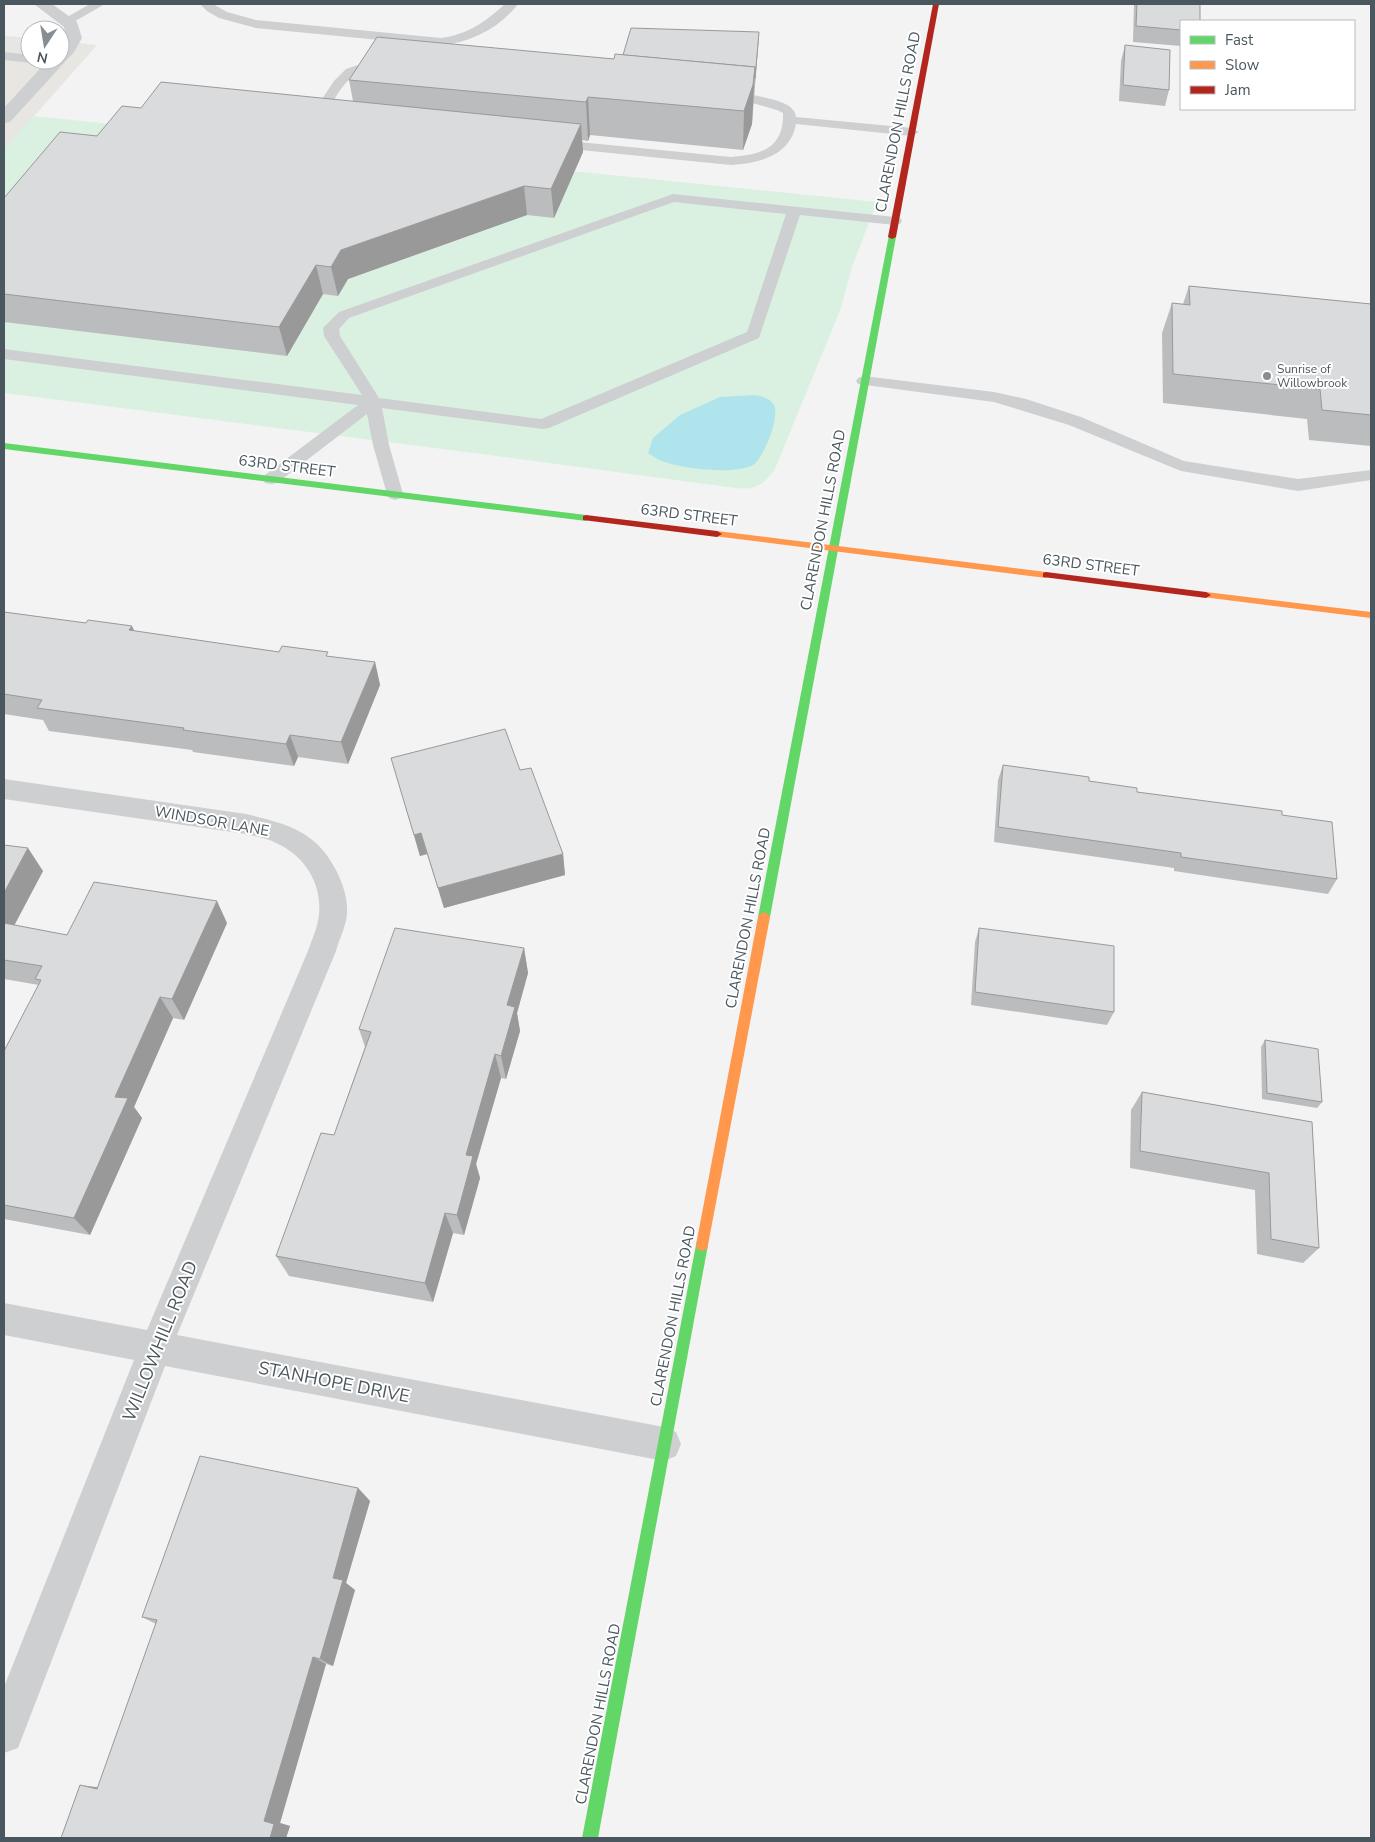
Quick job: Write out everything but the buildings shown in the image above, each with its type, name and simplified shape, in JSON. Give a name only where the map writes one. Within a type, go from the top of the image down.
[{"type":"street","points":[[42,4],[65,20]]},
{"type":"street","name":"CLARENDON HILLS ROAD","points":[[590,1838],[936,4]]},
{"type":"street","points":[[70,23],[74,38],[70,43]]},
{"type":"street","points":[[4,118],[46,70]]},
{"type":"street","name":"63RD STREET","points":[[4,446],[1371,615]]},
{"type":"street","name":"WINDSOR LANE","points":[[4,789],[246,824],[283,834],[307,849],[321,868],[331,890],[333,914],[322,951]]},
{"type":"street","name":"WILLOWHILL ROAD","points":[[4,1734],[155,1349],[322,951]]},
{"type":"street","name":"STANHOPE DRIVE","points":[[4,1319],[664,1444]]},
{"type":"lane","points":[[68,20],[99,4]]},
{"type":"lane","points":[[206,4],[217,12],[233,19],[256,24],[441,42],[458,40],[477,33],[512,4]]},
{"type":"lane","points":[[4,56],[20,57]]},
{"type":"lane","points":[[382,65],[753,99],[782,107],[789,112],[791,120],[786,135],[777,150],[764,157],[748,161],[731,161],[315,120],[341,81],[349,74],[358,68],[382,65]]},
{"type":"lane","points":[[300,114],[318,116]]},
{"type":"lane","points":[[791,120],[912,132]]},
{"type":"lane","points":[[395,494],[381,445],[373,401],[332,336],[331,328],[344,315],[673,198],[895,221]]},
{"type":"lane","points":[[4,354],[543,424],[754,334],[794,211]]},
{"type":"lane","points":[[864,381],[994,397],[1020,403],[1075,421],[1181,466],[1298,485],[1371,475]]},
{"type":"lane","points":[[271,479],[373,401]]},
{"type":"shaded area","points":[[4,36],[20,37],[20,70],[70,70],[70,42],[97,45],[4,150]]},
{"type":"green space","points":[[33,116],[877,202],[852,267],[841,308],[775,469],[763,483],[754,487],[735,488],[4,393],[4,150]]},
{"type":"water","points":[[754,395],[770,400],[774,405],[775,418],[766,446],[753,465],[734,470],[696,469],[658,460],[648,453],[653,438],[680,415],[720,397]]},
{"type":"traffic: fast","points":[[764,917],[892,237]]},
{"type":"traffic: fast","points":[[4,446],[586,518]]},
{"type":"traffic: fast","points":[[590,1838],[702,1245]]},
{"type":"traffic: slow","points":[[717,534],[1046,575]]},
{"type":"traffic: slow","points":[[1206,595],[1371,615]]},
{"type":"traffic: slow","points":[[702,1245],[764,917]]},
{"type":"traffic: jam","points":[[892,237],[936,4]]},
{"type":"traffic: jam","points":[[586,518],[717,534]]},
{"type":"traffic: jam","points":[[1046,575],[1206,595]]},
{"type":"place","name":"Sunrise of Willowbrook","points":[[1267,376]]}]
